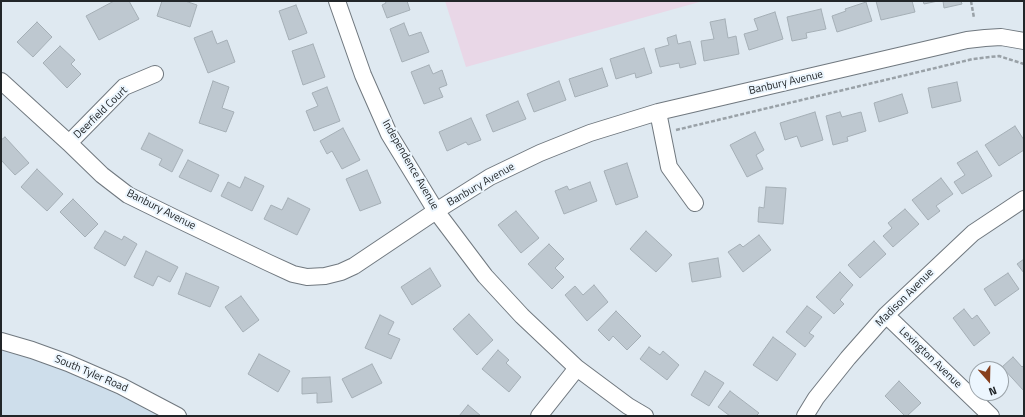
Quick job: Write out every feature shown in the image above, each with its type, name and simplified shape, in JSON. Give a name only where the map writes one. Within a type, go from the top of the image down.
[{"type":"street","name":"Independence Avenue","points":[[337,1],[363,75],[389,134],[436,210],[485,276],[522,316],[577,368],[628,406],[645,416]]},
{"type":"street","name":"Banbury Avenue","points":[[1,81],[102,175],[134,198],[293,274],[325,276],[341,272],[354,266],[436,210],[490,177],[540,153],[590,133],[658,112],[967,40],[1001,37],[1024,41]]},
{"type":"street","name":"Deerfield Court","points":[[69,143],[124,87],[155,74]]},
{"type":"street","points":[[658,112],[669,167],[696,203]]},
{"type":"street","name":"Madison Avenue","points":[[805,416],[816,398],[848,358],[886,315],[973,233],[1024,199]]},
{"type":"street","name":"Lexington Avenue","points":[[886,315],[991,416]]},
{"type":"street","name":"South Tyler Road","points":[[1,341],[68,363],[121,386],[178,416]]},
{"type":"street","points":[[539,416],[577,368]]},
{"type":"path","points":[[970,1],[974,18]]},
{"type":"path","points":[[662,132],[972,59],[999,56],[1024,64]]},
{"type":"shaded area","points":[[445,1],[703,1],[466,67]]},
{"type":"shaded area","points":[[1,350],[60,367],[160,416],[1,416]]},
{"type":"building","points":[[114,1],[129,1],[139,19],[99,40],[86,16]]},
{"type":"building","points":[[162,1],[185,1],[197,5],[190,27],[157,16]]},
{"type":"building","points":[[385,1],[407,1],[410,10],[387,18],[382,5],[386,3]]},
{"type":"building","points":[[876,1],[912,1],[915,12],[881,20]]},
{"type":"building","points":[[923,1],[938,1],[924,4]]},
{"type":"building","points":[[943,1],[961,1],[962,4],[944,8]]},
{"type":"building","points":[[866,2],[872,21],[837,32],[832,16],[846,11],[845,9]]},
{"type":"building","points":[[296,5],[307,33],[289,40],[279,11]]},
{"type":"building","points":[[821,9],[826,29],[806,33],[807,38],[792,41],[787,17]]},
{"type":"building","points":[[775,12],[783,39],[749,50],[744,34],[758,30],[754,19]]},
{"type":"building","points":[[725,19],[728,38],[736,36],[739,54],[704,61],[701,41],[714,39],[710,22]]},
{"type":"building","points":[[37,22],[52,37],[33,57],[17,42]]},
{"type":"building","points":[[404,23],[409,36],[421,32],[429,52],[402,62],[390,29]]},
{"type":"building","points":[[212,31],[217,44],[227,40],[235,62],[208,73],[194,38]]},
{"type":"building","points":[[676,35],[678,44],[690,41],[696,64],[680,68],[679,63],[660,67],[655,49],[669,45],[667,38]]},
{"type":"building","points":[[313,44],[325,77],[303,85],[292,51]]},
{"type":"building","points":[[60,46],[75,60],[71,64],[81,74],[67,88],[43,63]]},
{"type":"building","points":[[644,48],[652,73],[636,78],[635,73],[616,79],[610,59]]},
{"type":"building","points":[[429,65],[433,74],[442,70],[447,85],[439,88],[443,97],[424,104],[411,72]]},
{"type":"building","points":[[602,68],[608,86],[575,97],[569,79]]},
{"type":"building","points":[[213,81],[229,87],[222,108],[234,112],[226,132],[199,123]]},
{"type":"building","points":[[559,81],[566,100],[534,112],[527,94]]},
{"type":"building","points":[[957,82],[961,101],[932,108],[928,88]]},
{"type":"building","points":[[327,87],[340,121],[314,131],[306,111],[318,106],[312,93]]},
{"type":"building","points":[[902,94],[908,113],[879,122],[874,103]]},
{"type":"building","points":[[518,101],[526,119],[493,132],[486,115]]},
{"type":"building","points":[[815,112],[823,140],[801,147],[797,136],[785,140],[780,123]]},
{"type":"building","points":[[840,112],[842,117],[861,112],[866,131],[847,137],[848,141],[833,145],[826,116]]},
{"type":"building","points":[[471,118],[481,140],[468,145],[466,142],[447,151],[439,132]]},
{"type":"building","points":[[1015,126],[1024,140],[1024,150],[999,166],[985,145]]},
{"type":"building","points":[[343,128],[360,160],[342,169],[332,151],[327,154],[320,141]]},
{"type":"building","points":[[755,132],[764,150],[756,155],[763,169],[747,177],[730,145]]},
{"type":"building","points":[[149,133],[183,150],[172,172],[159,165],[162,159],[141,149]]},
{"type":"building","points":[[5,137],[29,163],[15,175],[1,160],[1,140]]},
{"type":"building","points":[[977,151],[992,176],[962,194],[954,182],[965,175],[957,163]]},
{"type":"building","points":[[188,160],[219,175],[211,192],[179,177]]},
{"type":"building","points":[[627,163],[638,197],[616,205],[604,171]]},
{"type":"building","points":[[37,169],[63,194],[47,211],[21,187]]},
{"type":"building","points":[[367,170],[381,203],[360,211],[346,179]]},
{"type":"building","points":[[245,177],[264,186],[252,211],[221,196],[228,182],[240,188]]},
{"type":"building","points":[[941,178],[953,194],[936,206],[940,211],[928,220],[912,200]]},
{"type":"building","points":[[590,182],[597,201],[564,214],[555,191],[567,186],[569,190]]},
{"type":"building","points":[[766,187],[786,188],[783,224],[758,222],[759,207],[764,208]]},
{"type":"building","points":[[288,198],[310,209],[297,235],[264,219],[271,205],[282,210]]},
{"type":"building","points":[[73,199],[98,224],[85,237],[60,212]]},
{"type":"building","points":[[905,209],[919,224],[893,247],[883,236],[892,228],[888,223]]},
{"type":"building","points":[[516,211],[539,238],[521,253],[498,225]]},
{"type":"building","points":[[105,231],[122,240],[124,236],[137,244],[125,266],[94,248]]},
{"type":"building","points":[[646,231],[672,255],[656,272],[630,249]]},
{"type":"building","points":[[759,235],[771,250],[743,272],[728,252],[740,244],[743,247]]},
{"type":"building","points":[[874,241],[886,254],[860,278],[848,265]]},
{"type":"building","points":[[549,244],[564,259],[555,268],[564,277],[552,289],[528,264]]},
{"type":"building","points":[[146,251],[178,267],[170,282],[158,276],[153,286],[134,277]]},
{"type":"building","points":[[718,258],[721,277],[692,282],[689,263]]},
{"type":"building","points":[[1024,259],[1024,273],[1017,264]]},
{"type":"building","points":[[430,268],[441,286],[412,305],[401,287]]},
{"type":"building","points":[[840,272],[853,285],[840,300],[844,304],[834,314],[816,297]]},
{"type":"building","points":[[186,273],[219,287],[210,307],[178,294]]},
{"type":"building","points":[[1008,273],[1019,289],[995,306],[984,289]]},
{"type":"building","points":[[594,285],[608,302],[587,321],[565,295],[575,286],[583,295]]},
{"type":"building","points":[[241,296],[259,320],[243,332],[225,307]]},
{"type":"building","points":[[807,306],[822,317],[809,333],[814,336],[805,347],[786,332]]},
{"type":"building","points":[[964,309],[972,319],[977,315],[990,333],[974,346],[953,318]]},
{"type":"building","points":[[616,311],[641,336],[627,350],[613,336],[609,341],[598,330]]},
{"type":"building","points":[[469,314],[493,340],[477,355],[453,329]]},
{"type":"building","points":[[380,315],[394,322],[388,334],[400,339],[391,359],[365,348]]},
{"type":"building","points":[[773,337],[796,354],[777,381],[753,365]]},
{"type":"building","points":[[649,347],[660,355],[663,351],[679,365],[667,380],[640,359]]},
{"type":"building","points":[[498,350],[509,360],[506,363],[521,377],[509,392],[482,369]]},
{"type":"building","points":[[259,354],[290,371],[278,392],[248,374]]},
{"type":"building","points":[[1013,357],[1022,367],[1024,365],[1024,391],[1009,375],[1009,361]]},
{"type":"building","points":[[372,364],[382,383],[352,398],[342,379]]},
{"type":"building","points":[[705,371],[724,383],[709,406],[691,395]]},
{"type":"building","points":[[330,377],[332,402],[317,403],[317,393],[302,394],[302,378]]},
{"type":"building","points":[[899,381],[921,403],[907,416],[905,416],[885,396]]},
{"type":"building","points":[[730,391],[759,413],[756,416],[730,416],[718,407]]},
{"type":"building","points":[[468,405],[481,416],[459,416]]}]
